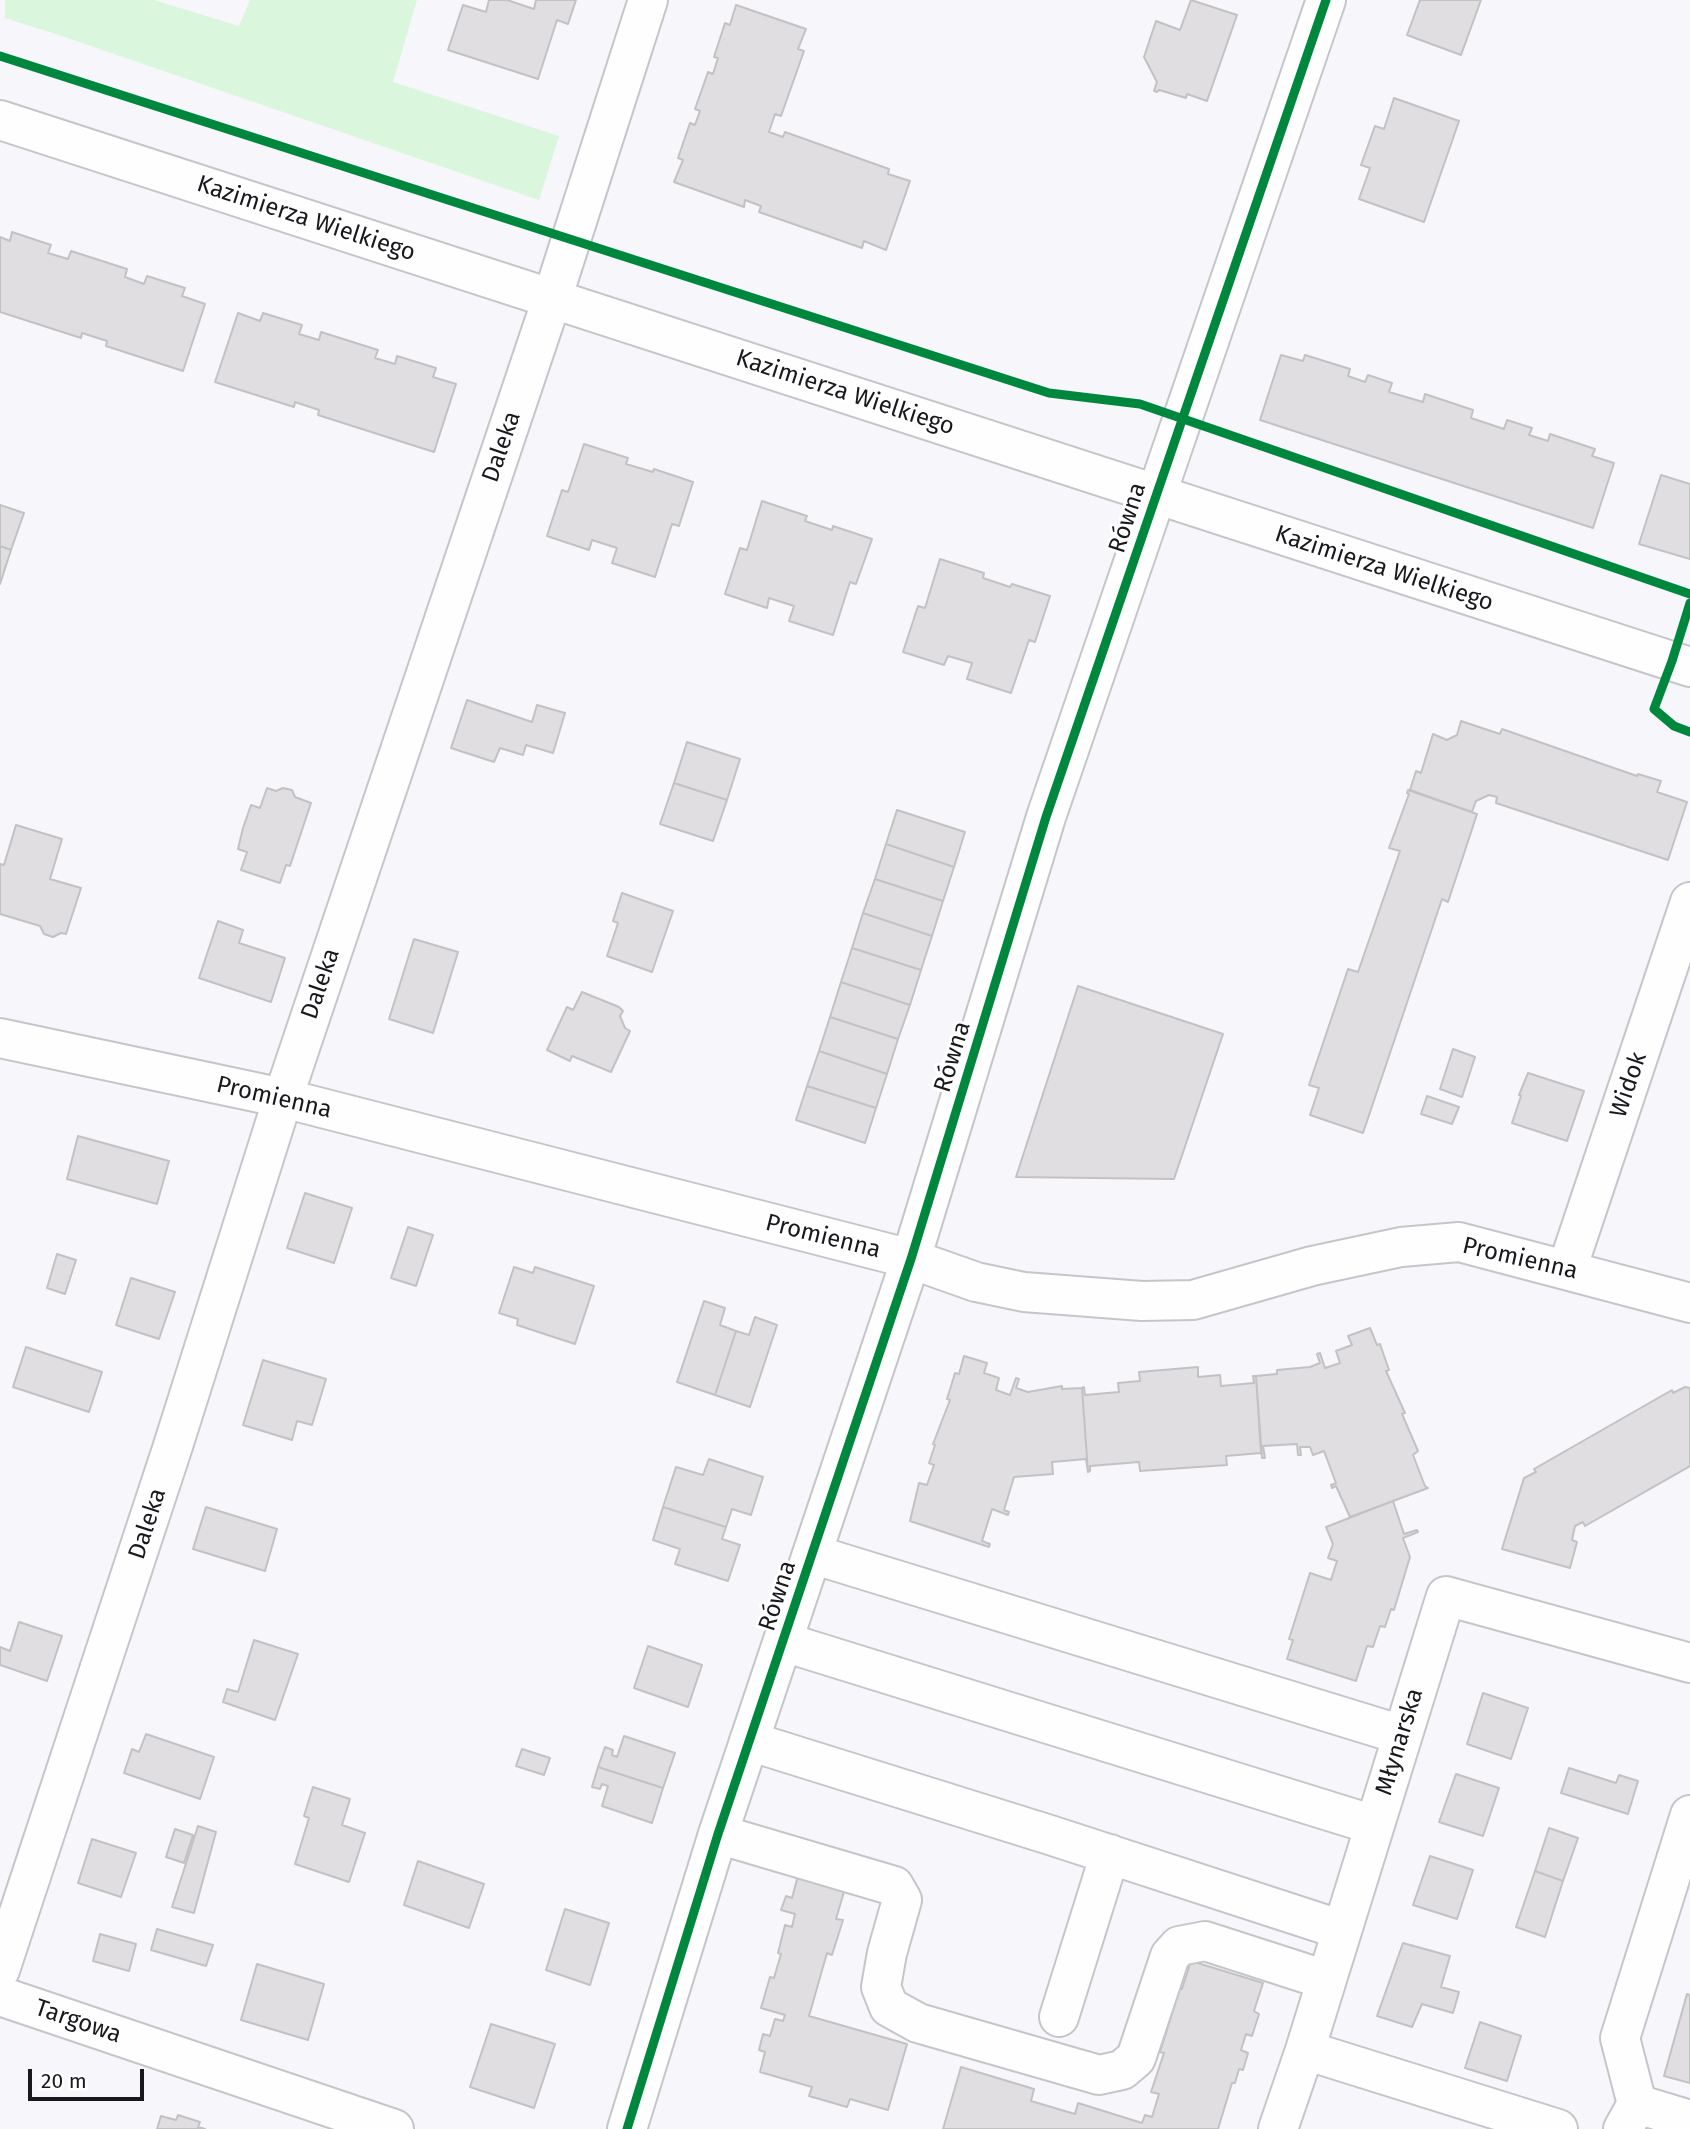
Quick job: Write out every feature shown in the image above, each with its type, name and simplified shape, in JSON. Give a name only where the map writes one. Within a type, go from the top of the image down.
[{"type":"street","name":"Daleka","points":[[0,1970],[168,1462],[283,1098],[552,299],[648,0]]},
{"type":"street","name":"Równa","points":[[635,2127],[718,1834],[911,1259],[1046,817],[1326,0]]},
{"type":"street","name":"Kazimierza Wielkiego","points":[[0,120],[1690,667]]},
{"type":"street","name":"Widok","points":[[1567,1269],[1690,902]]},
{"type":"street","name":"Promienna","points":[[0,1038],[283,1098],[911,1259],[976,1282],[1024,1292],[1142,1301],[1193,1300],[1312,1266],[1401,1247],[1459,1242],[1690,1303]]},
{"type":"street","points":[[812,1554],[1402,1735]]},
{"type":"street","name":"Młynarska","points":[[1278,2129],[1446,1596],[1690,1663]]},
{"type":"street","points":[[783,1642],[1374,1825]]},
{"type":"street","points":[[749,1741],[1342,1930]]},
{"type":"street","points":[[1690,1815],[1620,2038],[1630,2116],[1690,2120]]},
{"type":"street","points":[[718,1834],[894,1886],[902,1900],[887,1953],[881,1987],[889,2007],[918,2023],[1099,2075],[1122,2070],[1136,2058],[1170,1956],[1179,1946],[1205,1941],[1326,1980]]},
{"type":"street","points":[[1059,2017],[1110,1854]]},
{"type":"street","name":"Targowa","points":[[0,1996],[394,2129]]},
{"type":"street","points":[[1305,2050],[1558,2129]]},
{"type":"green space","points":[[5,0],[154,0],[239,26],[250,0],[417,0],[393,82],[559,136],[539,200],[5,18]]},
{"type":"building","points":[[489,0],[507,0],[534,9],[536,0],[576,0],[568,24],[557,20],[538,79],[448,50],[463,5],[486,12]]},
{"type":"building","points":[[1191,0],[1237,15],[1207,101],[1187,94],[1186,98],[1154,91],[1157,82],[1144,57],[1156,21],[1180,30]]},
{"type":"building","points":[[1420,0],[1481,0],[1461,55],[1407,35]]},
{"type":"building","points":[[736,5],[806,29],[798,49],[804,51],[781,116],[775,114],[769,132],[783,137],[785,132],[889,169],[888,174],[910,181],[886,250],[864,241],[862,248],[759,212],[761,206],[745,200],[744,207],[674,182],[683,160],[678,158],[690,123],[695,125],[700,111],[695,109],[708,72],[713,74],[718,58],[714,57],[725,23],[730,25]]},
{"type":"building","points":[[1394,98],[1459,121],[1424,222],[1359,199],[1370,168],[1361,165],[1375,126],[1384,129]]},
{"type":"building","points":[[12,232],[51,245],[48,253],[68,259],[71,251],[127,269],[125,277],[144,284],[147,276],[185,288],[182,296],[205,304],[183,371],[106,346],[107,341],[82,333],[81,338],[0,312],[0,237],[10,241]]},
{"type":"building","points":[[238,313],[260,321],[263,313],[302,325],[299,334],[319,340],[321,332],[378,350],[375,358],[395,364],[397,356],[436,368],[433,377],[456,384],[434,452],[318,415],[319,410],[295,402],[294,407],[215,382]]},
{"type":"building","points":[[1281,355],[1303,361],[1305,355],[1350,369],[1348,376],[1365,382],[1368,375],[1392,383],[1389,392],[1423,402],[1425,394],[1473,410],[1471,418],[1504,429],[1507,420],[1532,428],[1529,435],[1548,441],[1550,434],[1595,449],[1592,456],[1614,463],[1593,528],[1260,420]]},
{"type":"building","points":[[584,444],[628,458],[626,464],[653,472],[654,469],[693,482],[679,526],[672,524],[655,577],[612,563],[617,548],[592,540],[589,550],[547,536],[562,490],[568,492]]},
{"type":"building","points":[[1661,475],[1690,484],[1690,559],[1639,544]]},
{"type":"building","points":[[762,501],[807,516],[805,521],[832,530],[833,526],[872,539],[856,584],[850,582],[833,635],[789,621],[794,606],[769,598],[767,608],[725,594],[740,548],[747,550]]},
{"type":"building","points":[[0,505],[24,513],[11,550],[0,546]]},
{"type":"building","points":[[0,546],[11,550],[0,584]]},
{"type":"building","points":[[940,559],[984,573],[983,578],[1050,596],[1035,642],[1029,640],[1011,693],[967,679],[972,663],[948,656],[944,665],[903,652],[918,606],[925,608]]},
{"type":"building","points":[[467,700],[532,722],[537,705],[565,713],[553,753],[526,745],[523,755],[500,748],[494,762],[451,748]]},
{"type":"building","points":[[1461,721],[1500,734],[1502,729],[1637,776],[1638,774],[1661,781],[1657,792],[1687,802],[1668,860],[1496,803],[1497,797],[1489,795],[1476,801],[1472,812],[1410,790],[1416,771],[1421,773],[1433,734],[1447,740],[1457,735]]},
{"type":"building","points":[[687,742],[740,759],[727,800],[674,783]]},
{"type":"building","points":[[674,783],[727,800],[713,841],[660,824]]},
{"type":"building","points":[[267,788],[276,791],[283,788],[292,790],[295,797],[311,803],[290,866],[286,865],[280,883],[241,870],[247,852],[238,849],[251,805],[260,808]]},
{"type":"building","points":[[1408,790],[1477,814],[1448,902],[1442,899],[1363,1133],[1310,1115],[1319,1088],[1309,1085],[1348,969],[1358,972],[1400,851],[1389,848],[1409,794]]},
{"type":"building","points":[[897,810],[965,832],[954,867],[886,844]]},
{"type":"building","points":[[16,825],[62,839],[50,879],[81,888],[66,934],[53,937],[44,934],[40,926],[0,914],[0,864],[4,865]]},
{"type":"building","points":[[886,844],[954,867],[943,901],[875,879]]},
{"type":"building","points":[[875,879],[943,901],[932,936],[863,913]]},
{"type":"building","points":[[622,893],[673,911],[652,972],[607,956],[618,923],[613,921]]},
{"type":"building","points":[[863,913],[932,936],[921,970],[852,948]]},
{"type":"building","points":[[218,921],[243,930],[239,943],[285,958],[271,1002],[199,978]]},
{"type":"building","points":[[414,939],[458,952],[433,1033],[389,1019]]},
{"type":"building","points":[[852,948],[921,970],[910,1005],[841,982]]},
{"type":"building","points":[[841,982],[910,1005],[898,1039],[830,1017]]},
{"type":"building","points":[[1078,986],[1223,1034],[1174,1179],[1016,1177]]},
{"type":"building","points":[[582,992],[623,1011],[620,1016],[625,1028],[630,1031],[611,1072],[572,1056],[570,1061],[547,1050],[567,1007],[573,1010]]},
{"type":"building","points":[[830,1017],[898,1039],[887,1074],[819,1051]]},
{"type":"building","points":[[1453,1049],[1475,1057],[1462,1097],[1440,1089]]},
{"type":"building","points":[[819,1051],[887,1074],[876,1108],[807,1086]]},
{"type":"building","points":[[1528,1073],[1584,1091],[1567,1141],[1512,1123]]},
{"type":"building","points":[[807,1086],[876,1108],[865,1143],[796,1120]]},
{"type":"building","points":[[1427,1096],[1459,1107],[1452,1124],[1421,1114]]},
{"type":"building","points":[[78,1136],[169,1161],[157,1204],[67,1179]]},
{"type":"building","points":[[305,1193],[352,1208],[334,1263],[287,1248]]},
{"type":"building","points":[[408,1227],[433,1235],[416,1286],[391,1278]]},
{"type":"building","points":[[57,1254],[76,1260],[65,1294],[47,1288]]},
{"type":"building","points":[[514,1267],[533,1273],[535,1267],[594,1286],[575,1344],[517,1325],[518,1319],[499,1313]]},
{"type":"building","points":[[131,1278],[175,1292],[159,1339],[116,1325]]},
{"type":"building","points":[[704,1301],[725,1308],[720,1325],[736,1331],[715,1395],[677,1382]]},
{"type":"building","points":[[755,1317],[777,1325],[750,1407],[715,1395],[736,1331],[749,1335]]},
{"type":"building","points":[[1370,1328],[1377,1345],[1380,1344],[1389,1370],[1386,1371],[1418,1451],[1413,1455],[1428,1488],[1350,1517],[1336,1486],[1332,1488],[1331,1485],[1336,1483],[1324,1451],[1313,1455],[1310,1447],[1300,1447],[1301,1455],[1298,1455],[1297,1444],[1263,1446],[1265,1458],[1262,1458],[1256,1376],[1277,1374],[1277,1370],[1310,1367],[1320,1363],[1317,1354],[1320,1353],[1325,1368],[1340,1363],[1336,1351],[1352,1345],[1348,1336]]},
{"type":"building","points":[[26,1347],[102,1372],[89,1412],[13,1387]]},
{"type":"building","points":[[964,1356],[987,1363],[984,1373],[999,1378],[996,1390],[1010,1395],[1016,1378],[1019,1379],[1016,1388],[1028,1392],[1062,1386],[1062,1389],[1082,1388],[1088,1472],[1086,1459],[1052,1462],[1053,1474],[1014,1477],[1004,1510],[1009,1512],[1008,1515],[992,1509],[982,1541],[990,1544],[989,1547],[910,1521],[919,1483],[927,1485],[934,1465],[929,1463],[935,1445],[933,1444],[950,1400],[947,1399],[955,1373],[959,1374]]},
{"type":"building","points":[[263,1360],[326,1379],[312,1425],[297,1421],[292,1440],[243,1425]]},
{"type":"building","points":[[1198,1367],[1198,1377],[1220,1375],[1221,1386],[1254,1383],[1253,1376],[1256,1376],[1261,1453],[1226,1456],[1227,1465],[1140,1471],[1139,1462],[1090,1466],[1088,1472],[1082,1388],[1084,1387],[1085,1395],[1119,1392],[1118,1383],[1140,1381],[1139,1372]]},
{"type":"building","points":[[1685,1387],[1690,1388],[1690,1466],[1585,1526],[1583,1522],[1575,1526],[1572,1540],[1577,1542],[1570,1568],[1502,1549],[1524,1478],[1536,1472],[1534,1469],[1672,1390],[1673,1393]]},
{"type":"building","points":[[709,1459],[763,1477],[751,1515],[732,1509],[726,1527],[663,1507],[676,1467],[703,1475]]},
{"type":"building","points":[[1393,1501],[1404,1534],[1417,1530],[1418,1532],[1403,1538],[1410,1557],[1394,1610],[1391,1609],[1385,1627],[1380,1626],[1373,1647],[1367,1646],[1356,1681],[1287,1659],[1293,1640],[1289,1639],[1310,1573],[1331,1580],[1337,1561],[1328,1558],[1333,1544],[1326,1527]]},
{"type":"building","points":[[206,1507],[277,1529],[265,1571],[193,1549]]},
{"type":"building","points":[[663,1507],[726,1527],[722,1539],[740,1545],[728,1581],[675,1564],[680,1549],[653,1540]]},
{"type":"building","points":[[19,1622],[62,1636],[47,1681],[0,1665],[0,1647],[10,1651]]},
{"type":"building","points":[[254,1640],[298,1654],[275,1720],[223,1702],[227,1689],[238,1692]]},
{"type":"building","points":[[648,1646],[702,1665],[688,1707],[634,1688]]},
{"type":"building","points":[[1483,1693],[1528,1708],[1511,1759],[1467,1744]]},
{"type":"building","points":[[146,1734],[214,1757],[200,1799],[124,1773],[132,1749],[139,1752]]},
{"type":"building","points":[[624,1736],[675,1753],[663,1788],[598,1767],[605,1747],[613,1750],[612,1755],[617,1757]]},
{"type":"building","points":[[522,1749],[550,1758],[544,1775],[516,1766]]},
{"type":"building","points":[[598,1767],[663,1788],[652,1823],[602,1806],[608,1786],[602,1784],[600,1789],[592,1787]]},
{"type":"building","points":[[1569,1768],[1616,1783],[1619,1775],[1638,1781],[1628,1814],[1561,1793]]},
{"type":"building","points":[[1456,1774],[1499,1788],[1483,1836],[1439,1822]]},
{"type":"building","points":[[313,1787],[350,1799],[342,1825],[365,1833],[349,1882],[295,1864],[309,1818],[304,1816]]},
{"type":"building","points":[[198,1826],[216,1832],[194,1913],[172,1907]]},
{"type":"building","points":[[1549,1828],[1578,1838],[1563,1881],[1535,1871]]},
{"type":"building","points":[[175,1829],[193,1835],[184,1863],[166,1857]]},
{"type":"building","points":[[92,1839],[136,1853],[121,1897],[78,1883]]},
{"type":"building","points":[[1430,1856],[1473,1870],[1457,1919],[1413,1905]]},
{"type":"building","points":[[418,1861],[484,1884],[469,1928],[404,1905]]},
{"type":"building","points":[[1535,1871],[1563,1881],[1545,1937],[1516,1927]]},
{"type":"building","points":[[799,1872],[846,1885],[836,1919],[843,1920],[832,1955],[827,1953],[809,2016],[907,2044],[888,2110],[850,2099],[847,2107],[809,2096],[812,2087],[760,2072],[765,2052],[759,2050],[763,2034],[770,2036],[775,2019],[783,2021],[785,2015],[761,2008],[770,1977],[774,1978],[781,1954],[778,1953],[785,1925],[792,1927],[795,1914],[781,1910],[786,1896],[792,1898]]},
{"type":"building","points":[[565,1909],[609,1923],[590,1985],[546,1970]]},
{"type":"building","points":[[157,1929],[213,1945],[206,1966],[151,1950]]},
{"type":"building","points":[[100,1934],[136,1944],[129,1971],[93,1961]]},
{"type":"building","points":[[1403,1943],[1450,1956],[1441,1987],[1459,1992],[1453,2013],[1422,2004],[1412,2027],[1377,2016]]},
{"type":"building","points":[[1191,1961],[1263,1983],[1254,2011],[1259,2014],[1252,2036],[1246,2034],[1241,2050],[1248,2053],[1243,2070],[1239,2069],[1235,2083],[1232,2083],[1218,2129],[943,2129],[961,2067],[1034,2089],[1031,2101],[1075,2114],[1078,2103],[1142,2123],[1145,2115],[1152,2117],[1159,2094],[1151,2092],[1164,2053],[1160,2052]]},
{"type":"building","points":[[257,1964],[324,1984],[308,2040],[241,2020]]},
{"type":"building","points":[[1687,1994],[1690,1995],[1690,2083],[1664,2076]]},
{"type":"building","points":[[1480,2022],[1521,2036],[1507,2081],[1465,2068]]},
{"type":"building","points":[[491,2024],[555,2044],[534,2108],[470,2087]]},
{"type":"building","points":[[178,2115],[200,2122],[198,2127],[205,2129],[157,2129],[161,2116],[176,2120]]},
{"type":"cycle path","points":[[627,2129],[718,1834],[911,1259],[1046,817],[1326,0]]},
{"type":"cycle path","points":[[0,56],[1049,393],[1140,404],[1690,594]]},
{"type":"cycle path","points":[[1690,603],[1654,709],[1674,726],[1690,732]]}]
